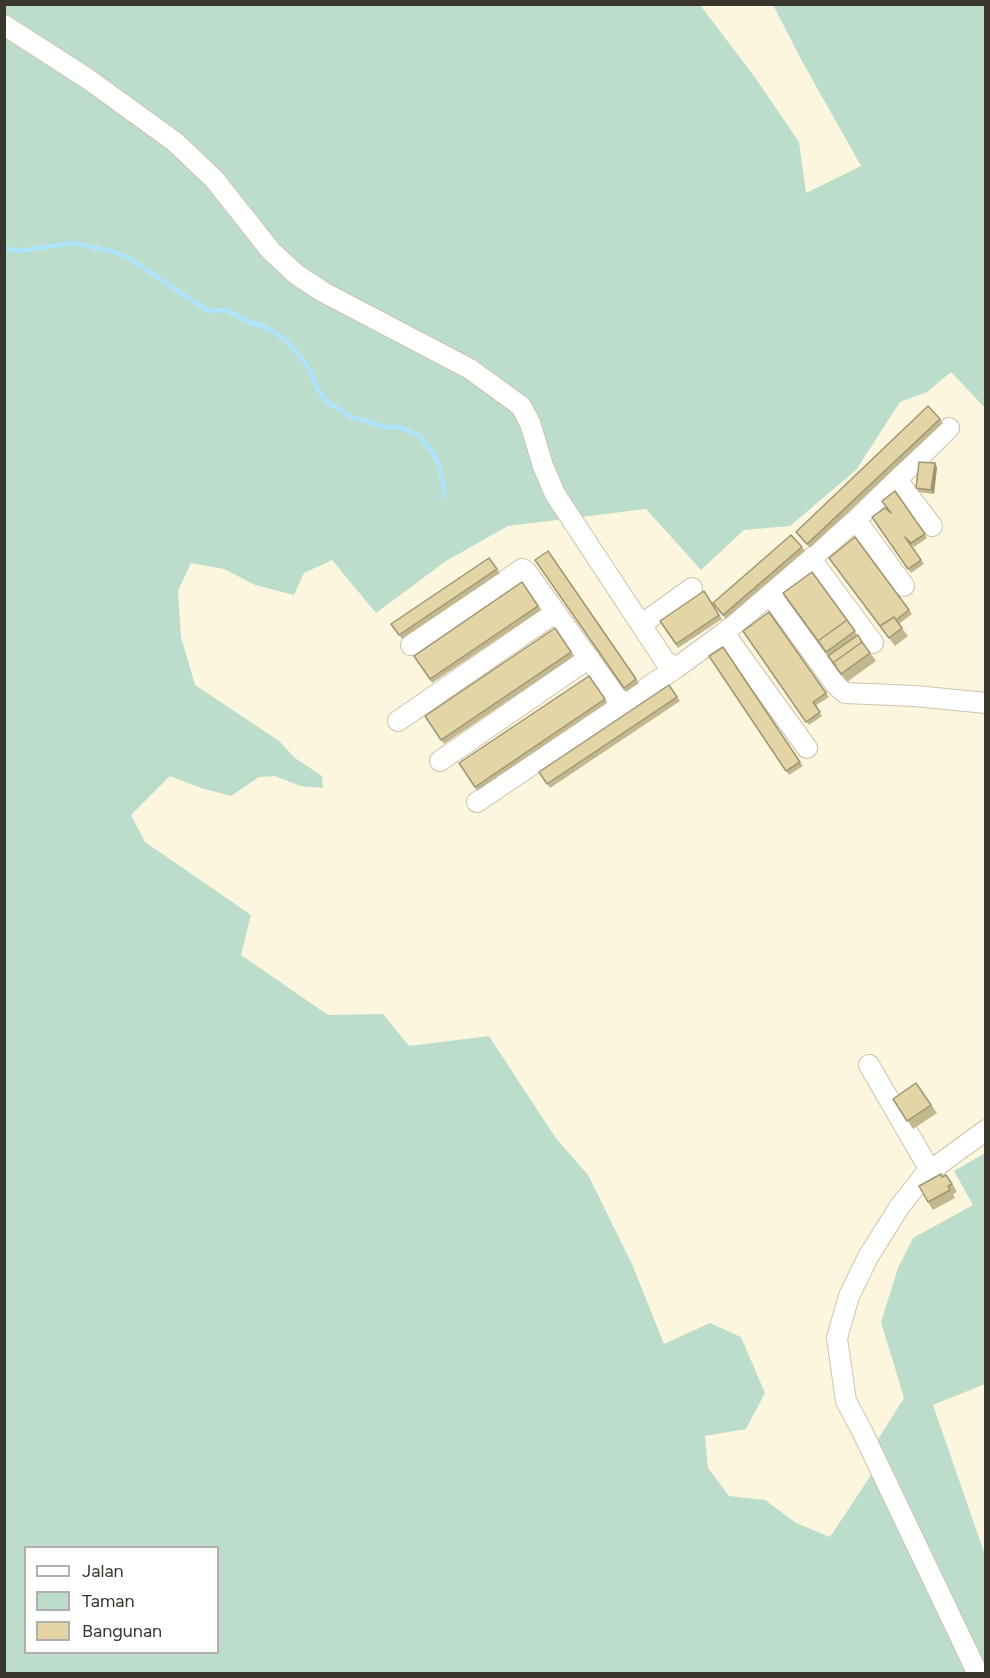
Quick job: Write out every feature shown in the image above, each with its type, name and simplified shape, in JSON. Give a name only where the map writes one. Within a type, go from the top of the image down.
[{"type":"street","points":[[4,25],[88,79],[175,142],[214,179],[272,251],[297,275],[325,293],[470,369],[521,406],[530,423],[543,466],[555,494],[665,660],[676,668]]},
{"type":"street","points":[[477,802],[622,705],[724,633],[856,520],[949,428]]},
{"type":"street","points":[[897,480],[932,526]]},
{"type":"street","points":[[856,520],[904,586]]},
{"type":"street","points":[[811,560],[873,643]]},
{"type":"street","points":[[411,645],[522,569],[526,571],[622,705]]},
{"type":"street","points":[[642,624],[692,588]]},
{"type":"street","points":[[770,594],[835,684],[845,693],[915,696],[986,703]]},
{"type":"street","points":[[398,721],[556,612]]},
{"type":"street","points":[[724,633],[807,748]]},
{"type":"street","points":[[440,761],[589,658]]},
{"type":"street","points":[[869,1065],[927,1166],[931,1167]]},
{"type":"street","points":[[978,1674],[846,1401],[837,1338],[849,1296],[868,1257],[900,1206],[931,1167],[939,1165],[986,1130]]},
{"type":"green space","points":[[5,5],[700,5],[754,76],[799,142],[806,193],[861,166],[773,5],[985,5],[985,408],[951,372],[927,392],[900,402],[856,470],[790,526],[744,530],[701,570],[646,509],[508,526],[446,561],[376,613],[332,560],[304,573],[294,595],[255,585],[224,569],[191,563],[178,591],[181,637],[195,685],[279,741],[295,758],[322,776],[323,788],[300,786],[275,776],[259,777],[231,796],[170,776],[131,815],[145,842],[251,915],[241,955],[328,1015],[383,1014],[409,1046],[489,1036],[555,1137],[588,1175],[632,1264],[664,1344],[710,1323],[741,1337],[765,1393],[746,1429],[705,1436],[708,1468],[729,1496],[765,1500],[796,1523],[830,1537],[873,1472],[879,1438],[904,1398],[881,1322],[898,1268],[913,1238],[973,1205],[954,1171],[985,1153],[985,1384],[933,1405],[985,1555],[985,1673],[5,1673]]},
{"type":"building","points":[[928,406],[940,419],[807,544],[796,532]]},
{"type":"building","points":[[919,462],[935,463],[931,490],[916,488]]},
{"type":"building","points":[[895,491],[925,534],[911,543],[905,537],[921,560],[908,569],[872,517],[885,508],[891,513],[882,501]]},
{"type":"building","points":[[791,535],[802,547],[723,615],[713,603]]},
{"type":"building","points":[[855,537],[909,610],[896,620],[894,617],[880,626],[829,558]]},
{"type":"building","points":[[548,551],[636,679],[624,688],[535,560]]},
{"type":"building","points":[[489,558],[497,569],[399,635],[391,624]]},
{"type":"building","points":[[812,572],[847,620],[818,641],[783,593]]},
{"type":"building","points":[[522,582],[538,606],[430,679],[414,656]]},
{"type":"building","points":[[704,591],[719,615],[676,644],[660,621]]},
{"type":"building","points":[[769,612],[826,693],[813,702],[820,712],[806,722],[743,631]]},
{"type":"building","points":[[894,617],[902,628],[889,638],[880,626]]},
{"type":"building","points":[[847,620],[855,631],[826,652],[818,641]]},
{"type":"building","points":[[555,628],[571,652],[441,740],[425,716]]},
{"type":"building","points":[[858,635],[862,642],[833,663],[828,656]]},
{"type":"building","points":[[862,642],[870,653],[841,674],[833,663]]},
{"type":"building","points":[[723,647],[800,762],[786,771],[709,656]]},
{"type":"building","points":[[589,676],[605,699],[475,787],[459,763]]},
{"type":"building","points":[[669,685],[677,697],[547,784],[539,772]]},
{"type":"building","points":[[916,1083],[931,1105],[907,1121],[893,1099]]},
{"type":"building","points":[[941,1174],[942,1177],[946,1175],[952,1184],[948,1186],[950,1190],[928,1202],[919,1186]]},
{"type":"waterway","points":[[4,248],[18,251],[74,243],[114,252],[129,258],[208,311],[228,310],[248,322],[261,325],[274,332],[286,340],[307,365],[318,390],[328,403],[352,417],[385,427],[399,427],[418,435],[438,462],[444,496]]}]
